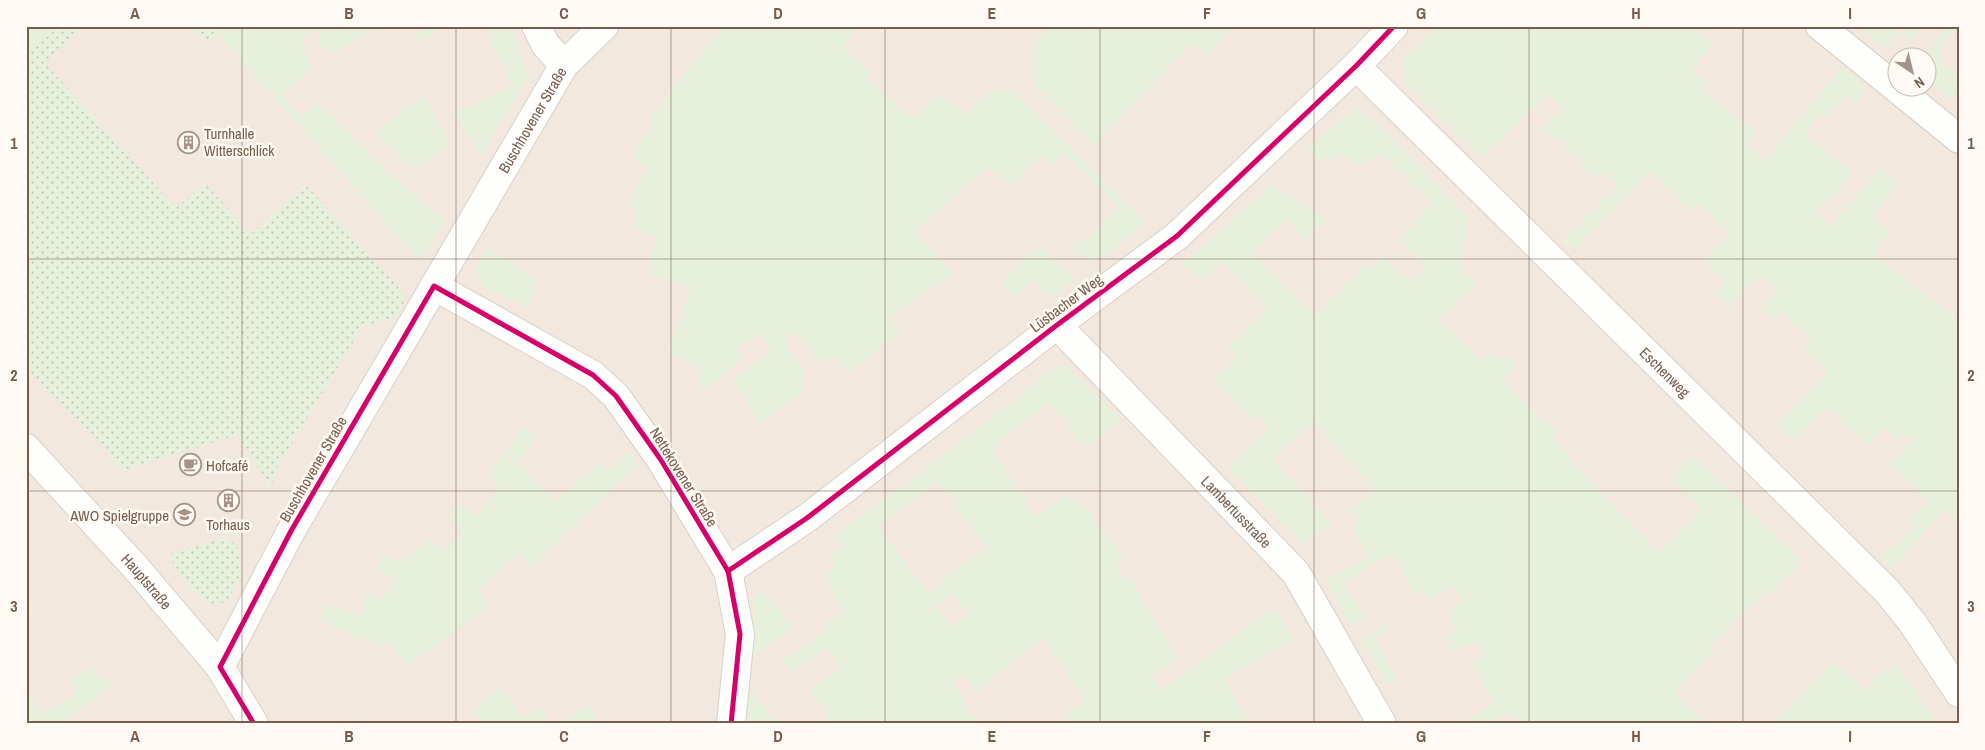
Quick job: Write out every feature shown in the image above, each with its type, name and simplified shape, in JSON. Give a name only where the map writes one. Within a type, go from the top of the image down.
[{"type":"street","points":[[536,26],[545,44],[564,65]]},
{"type":"street","name":"Buschhovener Straße","points":[[220,667],[291,530],[564,65],[604,26]]},
{"type":"street","name":"Lüsbacher Weg","points":[[728,571],[807,518],[1057,324],[1177,236],[1356,66],[1394,26]]},
{"type":"street","points":[[1820,26],[1959,139]]},
{"type":"street","name":"Eschenweg","points":[[1356,66],[1887,591],[1912,622],[1959,693]]},
{"type":"street","name":"Nettekovener Straße","points":[[434,286],[593,375],[616,396],[662,460],[728,571],[740,634],[731,724]]},
{"type":"street","name":"Lambertusstraße","points":[[1057,324],[1296,573],[1382,724]]},
{"type":"street","name":"Hauptstraße","points":[[26,448],[137,569],[220,667],[254,724]]},
{"type":"shaded area","points":[[26,26],[1959,26],[1959,724],[26,724]]},
{"type":"green space","points":[[26,26],[59,26],[26,56]]},
{"type":"green space","points":[[59,26],[84,26],[44,62],[176,208],[205,183],[251,234],[306,185],[400,289],[405,299],[396,318],[363,326],[278,466],[271,487],[237,435],[122,471],[95,437],[26,369],[26,56]]},
{"type":"green space","points":[[189,26],[211,26],[219,35],[207,43]]},
{"type":"green space","points":[[211,26],[378,26],[332,54],[318,43],[321,28],[301,41],[312,69],[281,94],[300,116],[319,103],[391,175],[446,221],[422,258],[415,256]]},
{"type":"green space","points":[[418,26],[450,26],[417,42],[414,35],[420,32]]},
{"type":"green space","points":[[484,26],[512,26],[528,77],[481,156],[454,113],[512,85]]},
{"type":"green space","points":[[725,26],[860,26],[842,47],[871,72],[867,79],[913,119],[940,93],[965,114],[991,91],[1011,89],[1146,222],[1108,254],[1091,262],[1072,248],[1080,240],[1084,243],[1119,206],[1065,154],[1053,165],[1042,155],[1010,187],[988,167],[914,232],[954,273],[889,318],[899,333],[848,373],[834,354],[820,364],[793,332],[785,339],[789,345],[787,348],[806,374],[804,377],[804,391],[760,423],[733,380],[771,349],[757,333],[737,349],[744,357],[703,392],[694,363],[668,353],[691,287],[646,272],[657,238],[633,228],[638,211],[626,205],[648,168],[632,158],[654,122],[651,119],[669,92]]},
{"type":"green space","points":[[1051,26],[1236,26],[1207,54],[1190,45],[1094,146],[1033,83],[1032,44]]},
{"type":"green space","points":[[1438,26],[1691,26],[1713,44],[1691,72],[1707,84],[1702,90],[1756,132],[1746,145],[1765,160],[1842,67],[1867,88],[1856,104],[1844,95],[1826,117],[1821,113],[1805,134],[1853,173],[1830,201],[1826,199],[1815,213],[1830,226],[1882,167],[1899,182],[1873,217],[1891,232],[1874,254],[1959,322],[1959,523],[1945,509],[1906,554],[1891,568],[1878,556],[1898,544],[1915,527],[1909,520],[1928,501],[1890,464],[1913,441],[1904,433],[1897,440],[1884,428],[1867,446],[1827,407],[1793,441],[1777,425],[1828,372],[1804,348],[1811,341],[1782,311],[1774,320],[1762,308],[1778,291],[1761,274],[1729,307],[1715,293],[1725,282],[1703,260],[1729,234],[1700,203],[1691,212],[1650,172],[1574,250],[1563,241],[1618,186],[1604,172],[1597,179],[1556,137],[1540,130],[1562,108],[1549,93],[1482,158],[1406,83],[1403,61]]},
{"type":"green space","points":[[1858,26],[1890,26],[1898,33],[1885,48]]},
{"type":"green space","points":[[1907,26],[1922,26],[1910,41],[1900,35]]},
{"type":"green space","points":[[1945,26],[1951,26],[1956,30],[1938,52],[1938,48],[1931,48],[1947,28]]},
{"type":"green space","points":[[1938,52],[1944,57],[1941,63],[1959,76],[1959,88],[1951,99],[1938,89]]},
{"type":"green space","points":[[424,95],[450,145],[414,169],[373,132]]},
{"type":"green space","points":[[1356,108],[1371,118],[1468,216],[1461,270],[1476,284],[1440,320],[1482,361],[1492,351],[1501,361],[1507,356],[1517,366],[1503,381],[1544,422],[1547,420],[1558,431],[1552,438],[1609,502],[1659,552],[1702,509],[1671,478],[1693,455],[1803,562],[1770,594],[1766,591],[1709,648],[1713,652],[1674,692],[1705,724],[1517,724],[1510,712],[1486,724],[1462,724],[1494,703],[1472,666],[1483,652],[1475,641],[1449,654],[1448,652],[1451,649],[1445,638],[1458,630],[1447,610],[1462,601],[1454,586],[1428,601],[1423,592],[1416,595],[1392,554],[1344,581],[1365,619],[1352,626],[1326,580],[1368,556],[1353,529],[1359,521],[1350,511],[1374,489],[1313,422],[1273,459],[1332,524],[1303,545],[1228,468],[1270,427],[1259,415],[1253,420],[1214,380],[1238,357],[1228,347],[1267,308],[1222,261],[1201,281],[1183,264],[1272,184],[1325,220],[1306,239],[1286,219],[1252,253],[1315,316],[1366,264],[1370,269],[1383,256],[1411,283],[1426,267],[1399,240],[1432,203],[1382,154],[1359,167],[1347,155],[1321,161],[1307,148]]},
{"type":"green space","points":[[1038,245],[1074,278],[1051,299],[1034,280],[1013,297],[1002,281]]},
{"type":"green space","points":[[489,248],[538,280],[527,308],[485,287],[477,275],[476,267]]},
{"type":"green space","points":[[1058,365],[1067,366],[1121,420],[1086,449],[1050,403],[996,444],[999,447],[992,453],[1028,500],[1024,502],[1035,516],[1065,496],[1084,506],[1125,560],[1115,567],[1124,578],[1132,580],[1161,632],[1179,657],[1151,677],[1162,690],[1270,611],[1279,614],[1294,640],[1224,678],[1250,724],[1059,724],[1065,720],[1063,717],[1085,699],[1043,639],[1038,641],[977,692],[963,674],[952,682],[966,700],[964,705],[979,724],[870,724],[865,717],[856,724],[825,724],[831,720],[810,690],[840,667],[827,648],[793,672],[782,658],[797,652],[824,632],[821,627],[842,611],[832,597],[836,593],[823,576],[837,564],[831,555],[842,546],[834,536],[917,476]],"holes":[[[938,482],[986,548],[944,578],[945,580],[928,593],[878,526]],[[951,594],[968,614],[952,626],[935,607]]]},
{"type":"green space","points":[[524,426],[536,435],[518,462],[555,502],[598,462],[606,471],[628,451],[638,465],[530,568],[518,553],[479,590],[490,606],[407,666],[389,641],[385,645],[352,638],[352,633],[331,628],[332,622],[321,619],[326,604],[360,616],[367,593],[383,599],[393,578],[378,571],[380,566],[377,565],[383,554],[401,562],[406,554],[410,556],[429,539],[443,551],[463,530],[449,517],[458,503],[478,516],[499,487],[487,477]]},
{"type":"green space","points":[[224,537],[237,546],[241,575],[233,591],[225,601],[216,604],[206,601],[187,585],[169,554]]},
{"type":"green space","points":[[764,590],[792,628],[751,659],[754,597]]},
{"type":"green space","points":[[1386,625],[1387,631],[1375,639],[1397,678],[1386,684],[1361,639]]},
{"type":"green space","points":[[1834,661],[1865,690],[1886,668],[1897,666],[1938,724],[1773,724]]},
{"type":"green space","points":[[90,667],[112,686],[65,720],[67,724],[26,724],[26,690],[43,714],[76,693],[69,681]]},
{"type":"green space","points":[[746,683],[771,717],[775,715],[781,724],[741,724]]},
{"type":"green space","points":[[500,686],[524,718],[541,707],[550,724],[482,724],[474,710]]},
{"type":"green space","points":[[588,705],[600,724],[558,724]]},
{"type":"cycle path","points":[[728,571],[807,518],[1057,325],[1177,236],[1356,66],[1394,26]]},
{"type":"cycle path","points":[[254,724],[220,667],[291,531],[434,286],[593,375],[616,396],[661,460],[728,571],[740,634],[731,724]]},
{"type":"place","name":"Turnhalle Witterschlick","points":[[188,142]]},
{"type":"place","name":"Hofcafé","points":[[190,465]]},
{"type":"place","name":"Torhaus","points":[[228,501]]},
{"type":"place","name":"AWO Spielgruppe","points":[[185,515]]}]
